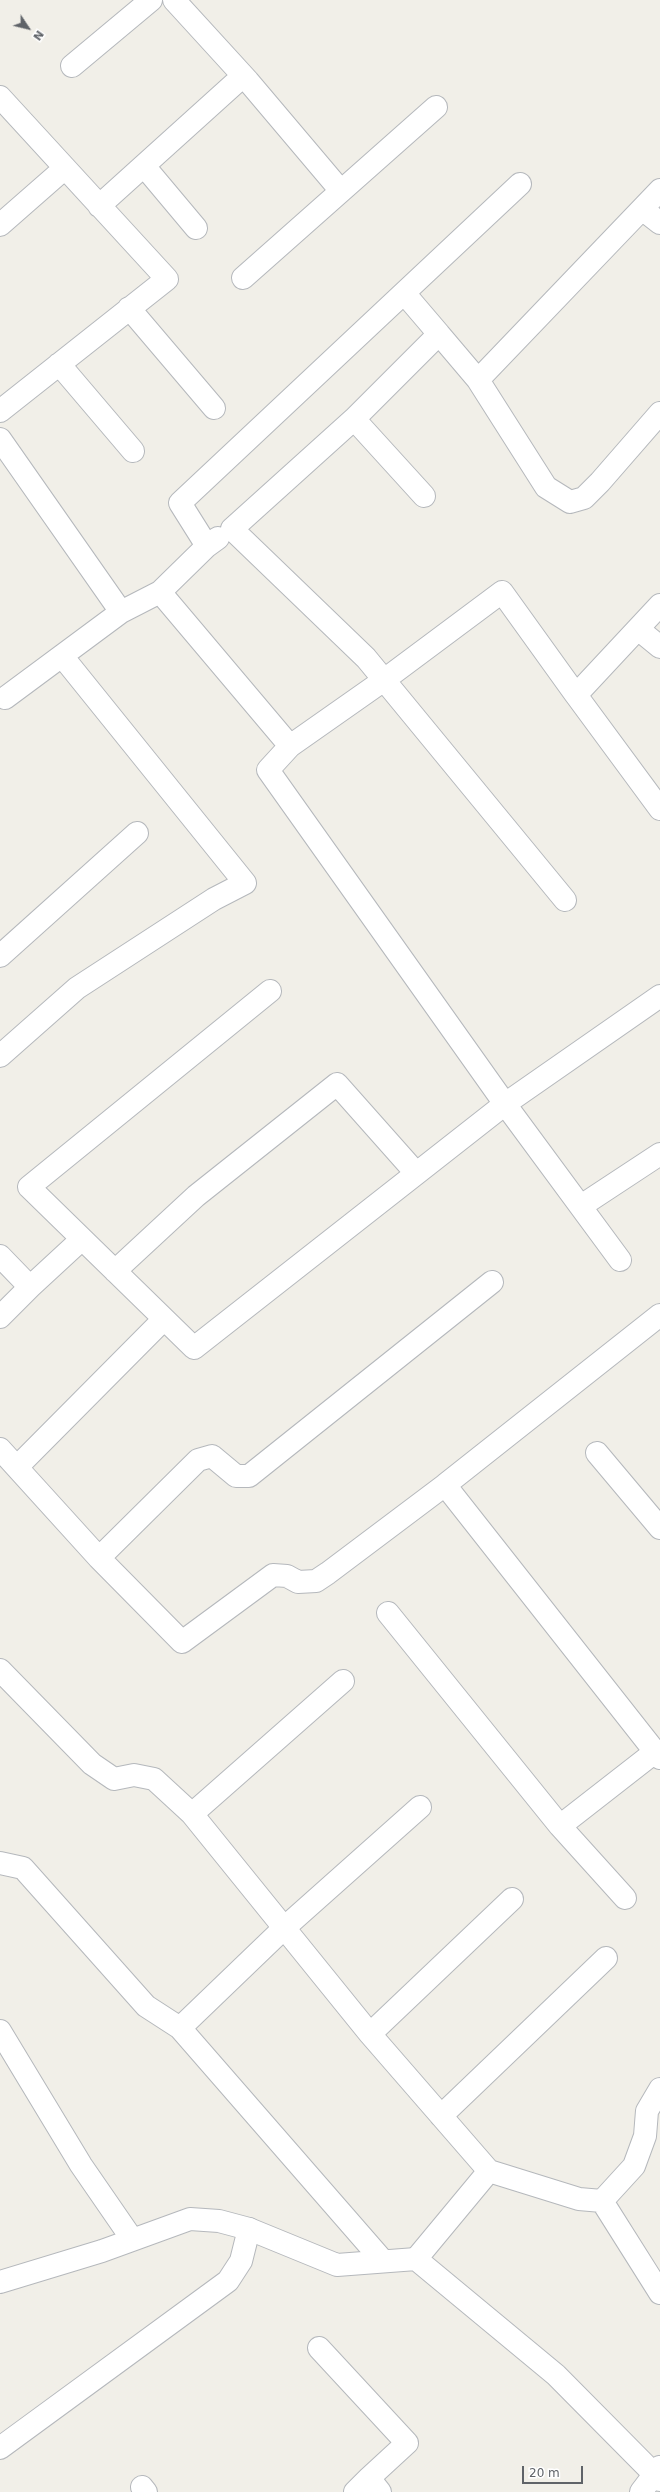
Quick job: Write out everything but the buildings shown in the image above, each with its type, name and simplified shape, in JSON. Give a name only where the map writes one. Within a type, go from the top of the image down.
[{"type":"street","points":[[72,66],[151,0]]},
{"type":"street","points":[[174,0],[243,76],[341,191]]},
{"type":"street","points":[[99,206],[243,76]]},
{"type":"street","points":[[0,98],[167,280],[129,308],[0,411]]},
{"type":"street","points":[[243,278],[436,107]]},
{"type":"street","points":[[144,166],[196,228]]},
{"type":"street","points":[[0,225],[65,168]]},
{"type":"street","points":[[207,546],[180,503],[520,184]]},
{"type":"street","points":[[478,380],[660,190]]},
{"type":"street","points":[[642,209],[660,223]]},
{"type":"street","points":[[404,293],[478,380],[546,487],[570,502],[584,498],[600,482],[660,413]]},
{"type":"street","points":[[129,308],[214,408]]},
{"type":"street","points":[[2,697],[62,656],[121,612],[160,592],[207,546],[232,529],[354,419],[439,334]]},
{"type":"street","points":[[59,364],[133,451]]},
{"type":"street","points":[[354,419],[424,496]]},
{"type":"street","points":[[4,452],[121,612]]},
{"type":"street","points":[[232,529],[366,658],[565,900]]},
{"type":"street","points":[[160,592],[290,746]]},
{"type":"street","points":[[620,1260],[505,1104],[268,770],[290,746],[384,680],[502,592],[660,809]]},
{"type":"street","points":[[576,695],[660,606]]},
{"type":"street","points":[[638,629],[660,648]]},
{"type":"street","points":[[0,1056],[77,988],[214,899],[245,883],[62,656]]},
{"type":"street","points":[[0,956],[137,833]]},
{"type":"street","points":[[270,991],[29,1187],[194,1348],[416,1172],[505,1104],[660,996]]},
{"type":"street","points":[[115,1271],[196,1196],[337,1084],[416,1172]]},
{"type":"street","points":[[581,1206],[660,1154]]},
{"type":"street","points":[[0,1317],[82,1239]]},
{"type":"street","points":[[0,1256],[30,1287]]},
{"type":"street","points":[[99,1558],[198,1460],[212,1456],[236,1476],[248,1476],[492,1282]]},
{"type":"street","points":[[18,1466],[164,1319]]},
{"type":"street","points":[[0,1449],[18,1466],[99,1558],[182,1642],[273,1575],[288,1576],[298,1582],[316,1581],[657,1324]]},
{"type":"street","points":[[597,1453],[660,1528]]},
{"type":"street","points":[[445,1485],[658,1755],[560,1826]]},
{"type":"street","points":[[388,1613],[560,1826],[625,1898]]},
{"type":"street","points":[[0,1670],[92,1764],[114,1778],[134,1775],[154,1779],[192,1814],[370,2034],[489,2171],[579,2199],[602,2201]]},
{"type":"street","points":[[192,1814],[343,1681]]},
{"type":"street","points":[[180,2028],[283,1928],[420,1807]]},
{"type":"street","points":[[0,1864],[22,1868],[146,2006],[180,2028],[383,2261]]},
{"type":"street","points":[[370,2034],[512,1899]]},
{"type":"street","points":[[441,2116],[606,1958]]},
{"type":"street","points":[[0,2031],[81,2165],[132,2239]]},
{"type":"street","points":[[602,2201],[634,2166],[645,2136],[647,2112],[659,2087]]},
{"type":"street","points":[[416,2259],[489,2171]]},
{"type":"street","points":[[602,2201],[660,2293]]},
{"type":"street","points":[[0,2282],[102,2252],[132,2239],[190,2219],[219,2221],[249,2230],[337,2265],[416,2259],[556,2375],[658,2473],[641,2492]]},
{"type":"street","points":[[0,2448],[199,2300],[228,2281],[241,2261],[249,2230]]},
{"type":"street","points":[[319,2348],[407,2443],[368,2487]]}]
